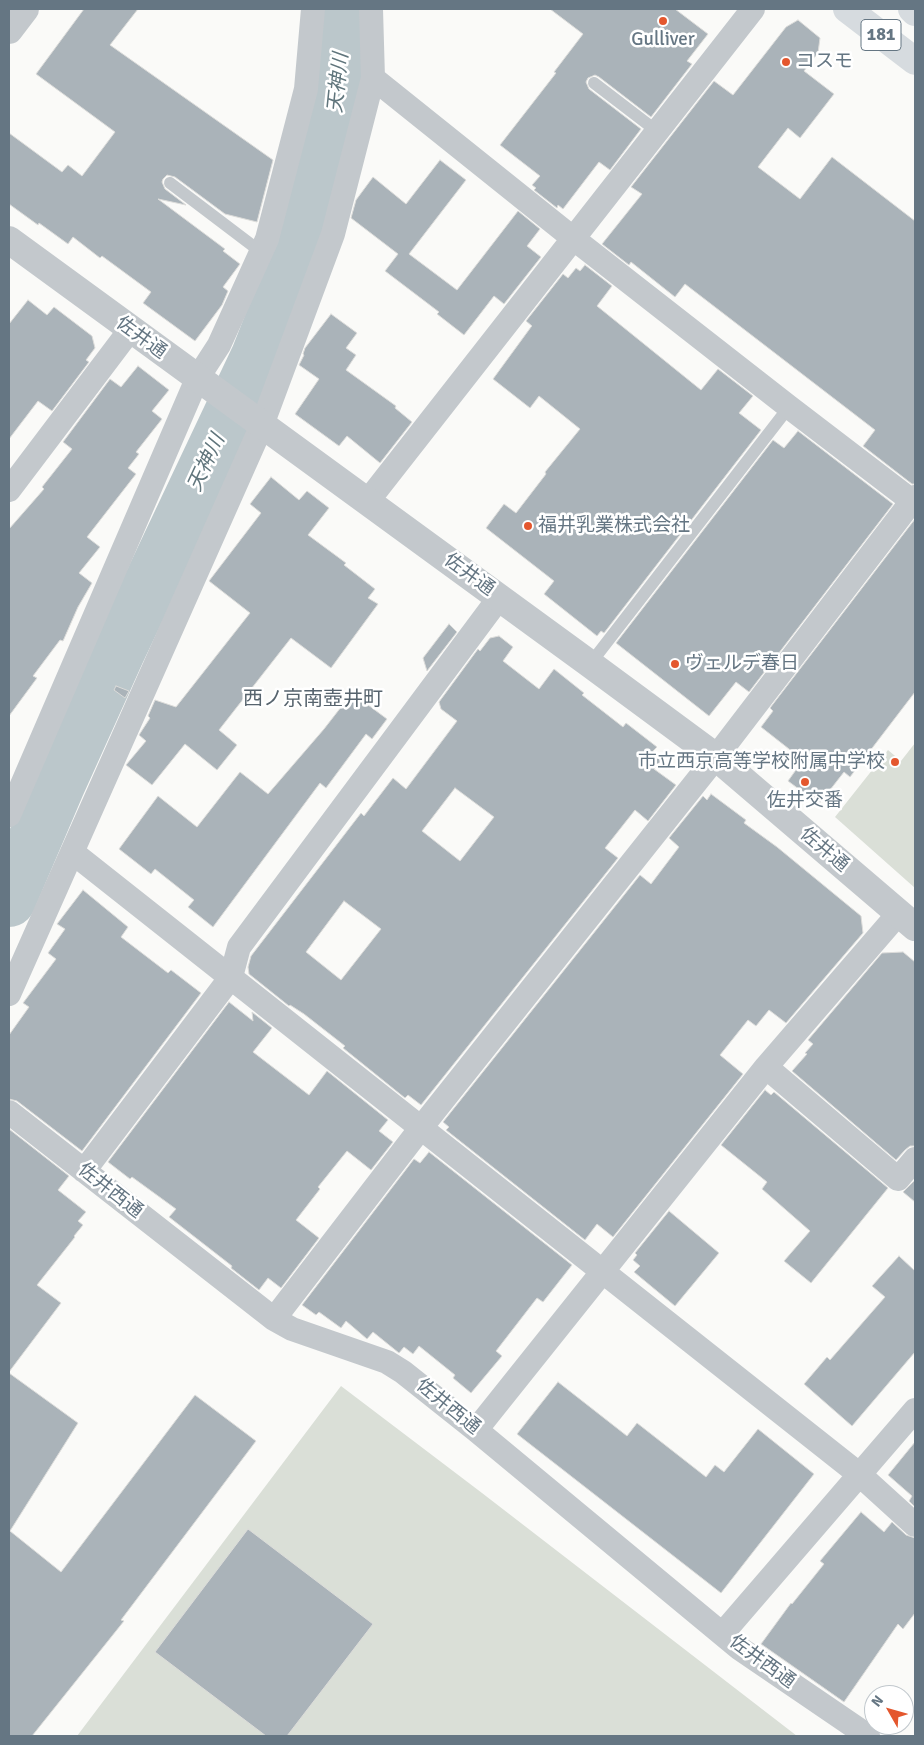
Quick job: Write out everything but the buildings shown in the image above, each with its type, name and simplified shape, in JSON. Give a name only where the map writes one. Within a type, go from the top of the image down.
[{"type":"main road","name":"181","points":[[847,9],[915,61]]},
{"type":"main road","name":"181","points":[[912,9],[915,12]]},
{"type":"street","points":[[9,30],[25,9]]},
{"type":"street","points":[[10,808],[204,384],[219,345],[267,239],[306,89],[313,9]]},
{"type":"street","points":[[9,994],[72,852],[333,234],[373,78],[371,9]]},
{"type":"street","points":[[367,502],[753,9]]},
{"type":"street","points":[[274,1319],[420,1129],[716,758],[914,499],[789,408],[373,78]]},
{"type":"street","name":"佐井通","points":[[9,240],[716,758],[907,920]]},
{"type":"street","points":[[9,490],[130,330]]},
{"type":"street","points":[[84,1171],[231,977],[239,947],[499,598]]},
{"type":"street","points":[[72,852],[860,1475],[915,1525]]},
{"type":"street","points":[[476,1430],[766,1067],[907,920]]},
{"type":"street","points":[[766,1067],[898,1179],[915,1159]]},
{"type":"street","name":"佐井西通","points":[[9,1112],[274,1319],[292,1329],[387,1362],[403,1372],[476,1430],[739,1648],[868,1736]]},
{"type":"street","points":[[723,1633],[915,1410]]},
{"type":"lane","points":[[594,83],[658,132]]},
{"type":"lane","points":[[170,184],[261,252]]},
{"type":"lane","points":[[590,664],[789,408]]},
{"type":"shaded area","name":"市立西京高等学校附属中学校","points":[[915,743],[915,888],[835,817],[888,750],[901,761]]},
{"type":"shaded area","points":[[341,1386],[482,1493],[797,1736],[77,1736]]},
{"type":"waterway","name":"天神川","points":[[9,900],[118,652],[258,356],[305,237],[336,121],[347,9]]},
{"type":"place","name":"Gulliver","points":[[663,21]]},
{"type":"place","name":"コスモ","points":[[786,62]]},
{"type":"place","name":"福井乳業株式会社","points":[[528,526]]},
{"type":"place","name":"ヴェルデ春日","points":[[675,664]]},
{"type":"place","name":"市立西京高等学校附属中学校","points":[[895,762]]},
{"type":"place","name":"佐井交番","points":[[805,782]]},
{"type":"district","name":"西ノ京南壺井町","points":[[313,700]]}]
